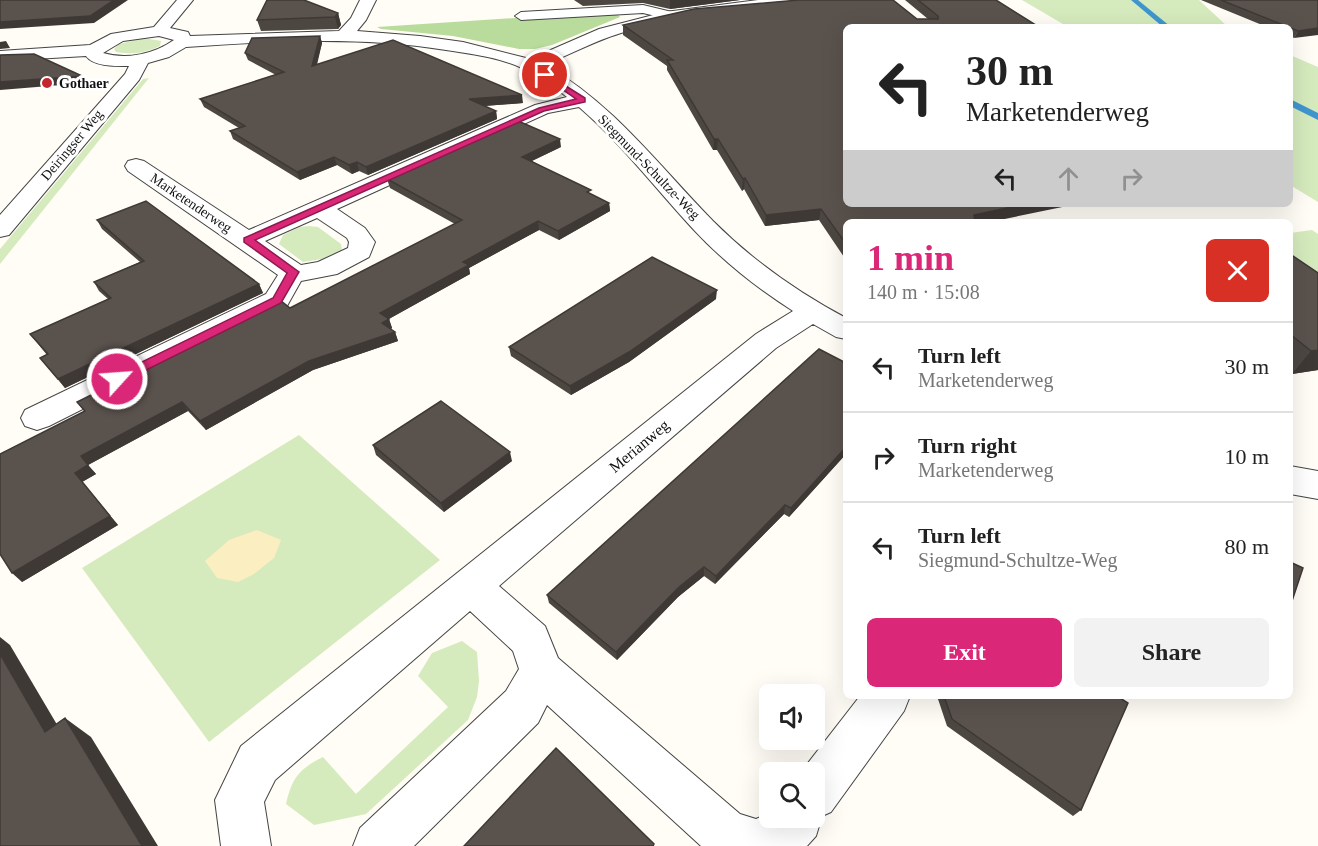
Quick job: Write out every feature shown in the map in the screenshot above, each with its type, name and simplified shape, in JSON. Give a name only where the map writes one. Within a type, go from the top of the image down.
[{"type":"street","points":[[159,31],[185,0]]},
{"type":"street","points":[[345,34],[358,20],[368,0]]},
{"type":"street","points":[[530,65],[614,29],[668,15],[728,6],[817,0]]},
{"type":"street","points":[[0,56],[94,50],[119,36],[159,31],[182,36],[182,42],[175,48],[160,55],[141,59],[105,60],[95,56],[94,50]]},
{"type":"street","name":"Siegmund-Schultze-Weg","points":[[182,42],[345,34],[416,39],[495,53],[530,65],[582,100],[626,139],[714,236],[753,270],[812,312],[843,328]]},
{"type":"street","name":"Deiringser Weg","points":[[0,230],[133,76],[141,59]]},
{"type":"street","name":"Marketenderweg","points":[[247,240],[542,110],[582,100]]},
{"type":"street","name":"Marketenderweg","points":[[136,166],[293,272]]},
{"type":"street","points":[[37,418],[277,300],[293,272],[315,271],[339,263],[360,252],[362,242],[356,233],[320,208]]},
{"type":"street","name":"Merianweg","points":[[246,846],[239,800],[258,763],[766,341],[812,312]]},
{"type":"street","points":[[1293,481],[1318,485]]},
{"type":"street","points":[[471,586],[530,640],[541,671],[725,834],[758,845],[790,828]]},
{"type":"street","points":[[378,846],[522,706],[541,671]]},
{"type":"street","points":[[825,780],[886,699]]},
{"type":"lane","points":[[521,16],[644,9],[668,15]]},
{"type":"green space","points":[[1022,0],[1199,0],[1225,24],[1063,24]]},
{"type":"green space","points":[[616,13],[620,17],[552,45],[535,49],[519,49],[453,36],[377,27]]},
{"type":"green space","points":[[144,38],[161,41],[160,46],[133,53],[116,52],[114,49],[119,44]]},
{"type":"green space","points":[[1293,56],[1318,67],[1318,202],[1293,187]]},
{"type":"green space","points":[[149,78],[0,264],[0,249],[143,79]]},
{"type":"green space","points":[[300,227],[318,227],[341,244],[342,250],[328,258],[303,262],[279,244],[283,235]]},
{"type":"green space","points":[[1312,230],[1318,234],[1318,286],[1293,267],[1293,233]]},
{"type":"green space","points":[[299,435],[440,560],[209,742],[82,568]]},
{"type":"green space","points":[[462,641],[477,652],[479,681],[477,697],[468,720],[366,814],[314,825],[286,804],[291,787],[298,775],[323,757],[356,794],[448,707],[418,676],[432,653]]},
{"type":"sand","points":[[257,530],[281,540],[274,558],[254,574],[238,582],[217,578],[205,561],[229,540]]},
{"type":"building","points":[[0,0],[114,0],[90,16],[0,22]]},
{"type":"building","points":[[267,0],[304,0],[338,13],[335,17],[257,20]]},
{"type":"building","points":[[799,0],[893,0],[917,19],[938,19],[938,16],[918,0],[996,0],[1034,24],[843,24],[843,207],[1011,207],[974,215],[975,219],[843,219],[843,240],[821,209],[766,215],[745,178],[743,179],[718,139],[714,139],[667,60],[673,60],[623,25],[694,9]]},
{"type":"building","points":[[1221,0],[1318,0],[1318,28],[1298,31],[1293,29],[1293,24],[1281,24]]},
{"type":"building","points":[[320,36],[312,66],[393,40],[522,95],[469,99],[496,111],[366,167],[357,162],[349,165],[334,157],[297,172],[230,131],[245,126],[200,99],[284,72],[245,53],[252,38]]},
{"type":"building","points":[[34,54],[82,76],[0,82],[0,55]]},
{"type":"building","points":[[518,121],[560,139],[522,157],[591,190],[587,192],[609,203],[558,231],[538,221],[463,262],[469,265],[380,313],[389,319],[382,323],[395,332],[309,361],[200,421],[182,402],[81,456],[88,465],[75,473],[110,516],[12,573],[0,554],[0,454],[85,411],[77,402],[281,301],[290,308],[462,220],[387,179]]},
{"type":"building","points":[[146,201],[259,284],[58,379],[40,358],[48,354],[30,334],[111,298],[94,282],[144,261],[97,220]]},
{"type":"building","points":[[1293,256],[1318,273],[1318,350],[1311,351],[1293,336]]},
{"type":"building","points":[[652,257],[717,290],[629,352],[570,386],[509,347]]},
{"type":"building","points":[[819,349],[843,361],[843,450],[791,508],[785,505],[716,576],[704,567],[678,588],[616,652],[547,595]]},
{"type":"building","points":[[441,401],[510,452],[441,503],[373,445]]},
{"type":"building","points":[[1293,563],[1303,568],[1293,598]]},
{"type":"building","points":[[0,654],[45,732],[65,718],[142,846],[0,846]]},
{"type":"building","points":[[945,699],[1122,699],[1128,703],[1081,810],[952,719]]},
{"type":"building","points":[[556,748],[654,844],[653,846],[464,846]]},
{"type":"waterway","points":[[1134,0],[1163,24]]},
{"type":"waterway","points":[[1293,104],[1318,117]]},
{"type":"place","name":"Gothaer","points":[[47,83]]},
{"type":"route","points":[[117,379],[277,300],[293,272],[247,240],[542,110],[582,100],[545,75]]}]
